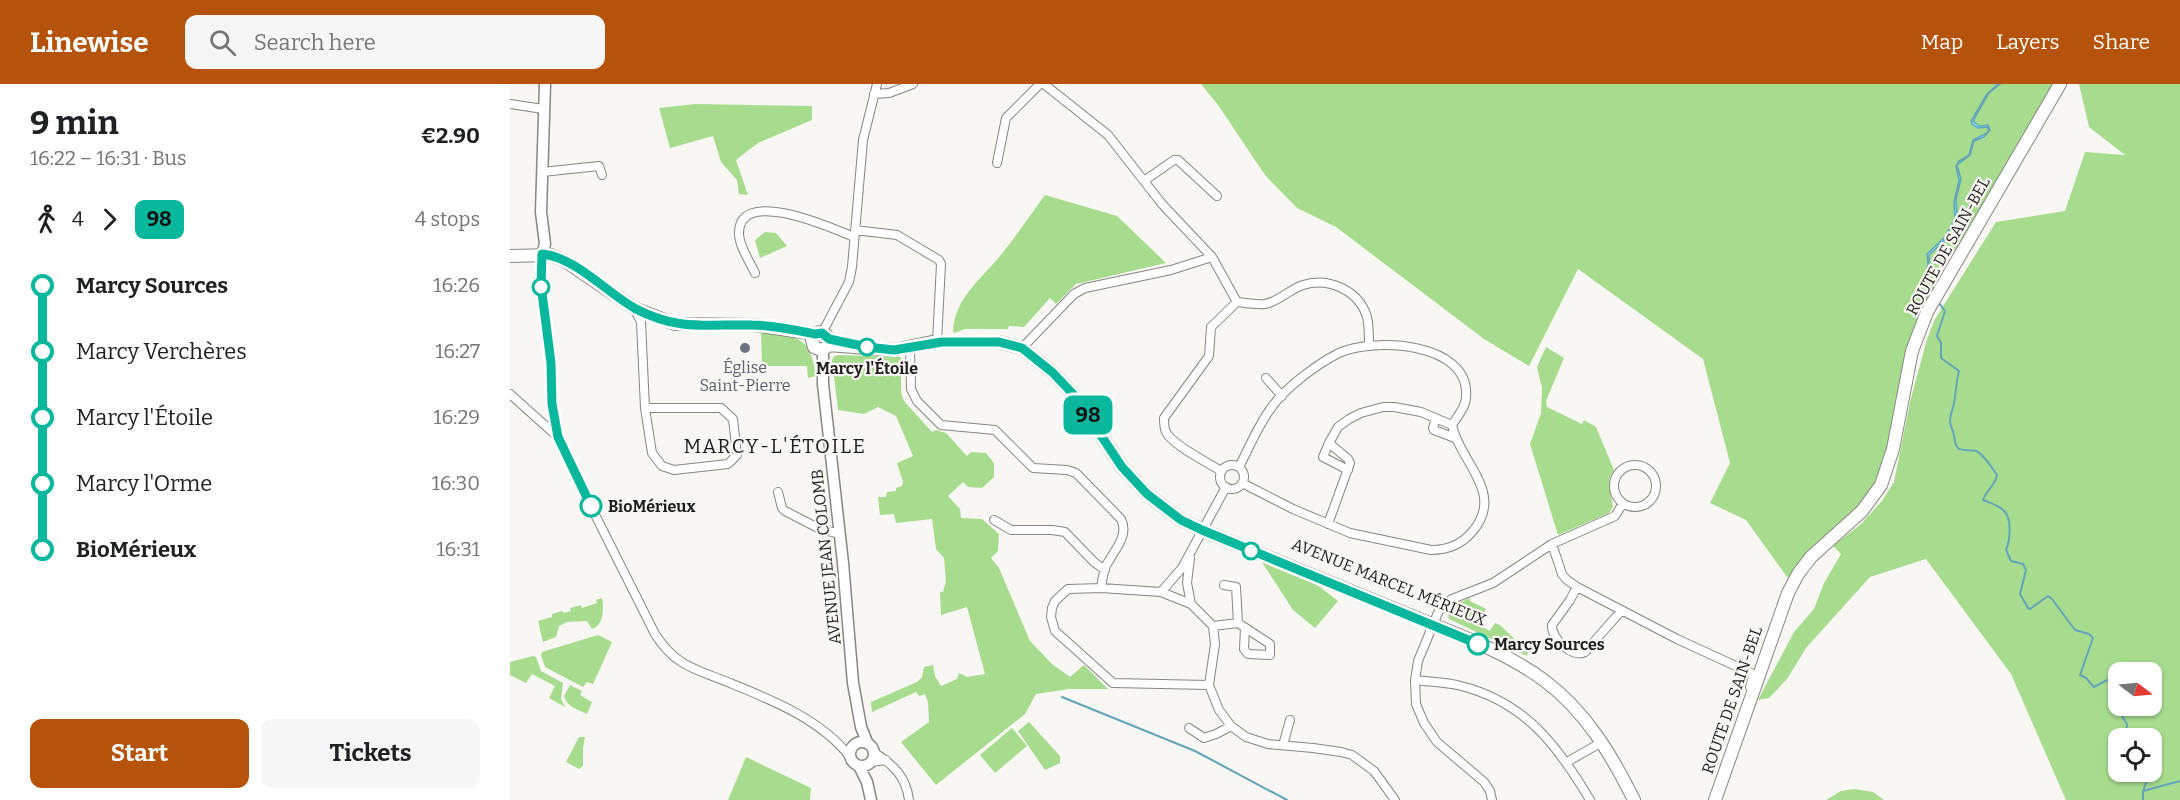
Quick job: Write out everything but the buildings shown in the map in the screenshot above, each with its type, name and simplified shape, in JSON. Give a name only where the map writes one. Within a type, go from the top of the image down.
[{"type":"main road","name":"ROUTE DE SAIN-BEL","points":[[1708,800],[1751,673],[1798,574],[1811,557],[1862,511],[1881,484],[1893,449],[1912,351],[1927,312],[2060,84]]},
{"type":"main road","name":"AVENUE MARCEL MÉRIEUX","points":[[510,256],[551,255],[565,261],[634,308],[675,324],[754,325],[796,331],[821,341],[894,350],[937,342],[999,342],[1022,348],[1052,372],[1074,395],[1096,427],[1105,434],[1150,490],[1204,528],[1435,623],[1508,650],[1549,676],[1588,712],[1618,754],[1641,800]]},
{"type":"main road","name":"ROUTE DE SAIN-BEL","points":[[1715,800],[1780,611]]},
{"type":"main road","name":"AVENUE MARCEL MÉRIEUX","points":[[1435,623],[1504,656],[1546,682],[1584,717],[1612,756],[1634,800]]},
{"type":"street","points":[[544,84],[541,212],[544,244],[541,285],[551,363],[552,404],[558,437],[564,453],[624,572],[665,650],[680,663],[772,700],[804,718],[841,745],[850,757],[868,761],[886,760],[892,764],[907,788],[909,800]]},
{"type":"street","points":[[821,341],[849,282],[862,140],[877,84]]},
{"type":"street","points":[[874,94],[889,93],[914,84]]},
{"type":"street","points":[[997,163],[1006,118],[1042,84],[1108,135],[1162,204],[1212,257],[1237,302]]},
{"type":"street","points":[[510,104],[543,109]]},
{"type":"street","points":[[1144,181],[1174,160],[1178,160],[1217,196]]},
{"type":"street","points":[[542,172],[599,166],[602,175]]},
{"type":"street","points":[[755,273],[739,232],[741,225],[751,214],[773,211],[791,214],[855,234],[897,235],[939,260],[941,264],[937,342]]},
{"type":"street","points":[[1022,348],[1074,294],[1085,288],[1171,270],[1212,257]]},
{"type":"street","points":[[1221,471],[1170,437],[1166,432],[1164,418],[1209,356],[1211,327],[1237,302],[1266,304],[1296,288],[1315,282],[1336,285],[1346,290],[1363,308],[1368,319],[1370,345]]},
{"type":"street","points":[[634,308],[641,322],[645,408],[652,453],[662,466],[674,470],[728,464],[737,455],[733,418],[721,408],[645,408]]},
{"type":"street","name":"AVENUE JEAN COLOMB","points":[[821,341],[817,363],[823,384],[840,534],[853,683],[861,727],[858,744],[872,746],[868,761]]},
{"type":"street","points":[[1239,467],[1269,410],[1320,364],[1353,348],[1370,345],[1420,349],[1441,356],[1458,369],[1463,377],[1467,396],[1464,406],[1452,425],[1455,438],[1484,492],[1484,503],[1482,516],[1467,538],[1442,550],[1431,550],[1367,538],[1282,504],[1242,483]]},
{"type":"street","points":[[910,348],[910,389],[936,422],[949,427],[995,430],[1034,468],[1067,470],[1076,473],[1121,519],[1124,528],[1123,537],[1105,570],[1101,588]]},
{"type":"street","points":[[1266,378],[1282,396]]},
{"type":"street","points":[[510,394],[558,437]]},
{"type":"street","points":[[1348,470],[1323,457],[1338,427],[1361,413],[1395,407],[1421,411],[1452,425]]},
{"type":"street","points":[[1436,418],[1434,430],[1455,438]]},
{"type":"street","points":[[1328,524],[1350,463],[1329,443]]},
{"type":"street","points":[[1230,465],[1239,467],[1244,475],[1242,483],[1236,488],[1226,488],[1220,481],[1221,471],[1230,465]]},
{"type":"street","points":[[1631,465],[1646,468],[1655,479],[1654,495],[1639,506],[1633,507],[1623,503],[1615,493],[1615,480],[1618,474],[1631,465]]},
{"type":"street","points":[[1161,592],[1182,568],[1226,488]]},
{"type":"street","points":[[778,492],[785,511],[820,529],[840,534]]},
{"type":"street","points":[[1491,800],[1490,791],[1484,782],[1437,741],[1424,723],[1416,704],[1415,680],[1418,661],[1442,605],[1493,583],[1552,544],[1615,516],[1623,503]]},
{"type":"street","points":[[994,520],[1011,530],[1065,532],[1105,570]]},
{"type":"street","points":[[1552,544],[1562,574],[1577,587],[1621,611],[1751,673],[1753,677],[1743,704],[1746,708]]},
{"type":"street","points":[[1191,604],[1187,583],[1192,549]]},
{"type":"street","points":[[1213,626],[1241,625],[1236,587],[1224,585]]},
{"type":"street","points":[[1577,587],[1551,629],[1556,638],[1572,653],[1578,655],[1584,652],[1621,611]]},
{"type":"street","points":[[1209,685],[1113,683],[1055,631],[1051,617],[1055,601],[1068,589],[1101,588],[1161,592],[1191,604],[1213,626],[1215,644],[1209,685],[1220,710],[1231,726],[1246,737],[1268,744],[1352,755],[1374,771],[1395,800]]},
{"type":"street","points":[[1415,680],[1459,685],[1503,702],[1537,726],[1567,762],[1590,800]]},
{"type":"street","points":[[1283,745],[1290,720]]},
{"type":"street","points":[[1189,728],[1204,738],[1231,726]]},
{"type":"street","points":[[1567,762],[1602,742]]},
{"type":"street","points":[[841,745],[858,744]]},
{"type":"street","points":[[850,757],[858,744]]},
{"type":"street","points":[[868,761],[867,782],[871,800]]},
{"type":"green space","points":[[1201,84],[2054,84],[1960,247],[1939,263],[1939,281],[1921,315],[1887,457],[1872,493],[1790,581],[1746,520],[1710,503],[1730,463],[1703,359],[1578,269],[1529,366],[1484,339],[1336,227],[1297,208],[1265,175],[1218,105]]},
{"type":"green space","points":[[2079,84],[2180,84],[2180,800],[2066,800],[2011,674],[1926,559],[1870,577],[1806,648],[1787,679],[1769,698],[1758,700],[1794,632],[1814,609],[1824,583],[1841,554],[1833,546],[1861,524],[1882,501],[1894,482],[1910,402],[1927,339],[1935,319],[1996,222],[2065,211],[2085,152],[2125,155],[2089,127]]},
{"type":"green space","points":[[695,104],[812,106],[812,120],[758,143],[736,160],[748,195],[739,194],[737,180],[721,162],[713,136],[670,148],[659,108]]},
{"type":"green space","points":[[1045,195],[1117,216],[1166,263],[1076,284],[1056,304],[1050,298],[1024,327],[964,329],[953,333],[954,320],[964,298],[1004,251]]},
{"type":"green space","points":[[765,232],[776,233],[787,246],[760,258],[755,240]]},
{"type":"green space","points":[[761,332],[800,340],[810,352],[816,376],[808,378],[807,366],[762,366]]},
{"type":"green space","points":[[1546,347],[1564,358],[1546,401],[1547,407],[1582,424],[1584,420],[1596,427],[1614,470],[1609,479],[1613,507],[1609,513],[1558,535],[1530,444],[1541,413],[1542,388],[1537,367]]},
{"type":"green space","points":[[834,356],[901,357],[901,393],[904,401],[932,432],[936,430],[946,433],[967,456],[971,452],[986,453],[994,463],[994,477],[982,488],[968,487],[963,482],[948,496],[960,509],[961,518],[982,519],[999,534],[998,551],[991,558],[999,568],[1030,641],[1052,664],[1070,677],[1084,665],[1108,689],[1069,689],[1036,694],[1025,714],[936,785],[901,742],[929,722],[928,702],[925,694],[919,696],[916,692],[872,712],[871,702],[917,682],[922,677],[924,667],[933,665],[935,676],[941,686],[957,679],[959,673],[967,677],[985,674],[967,607],[941,615],[940,592],[943,592],[946,581],[944,558],[936,549],[932,519],[896,523],[894,514],[880,515],[878,497],[886,497],[887,492],[896,491],[896,488],[902,486],[903,482],[897,463],[913,456],[896,416],[878,407],[864,414],[838,410],[832,360]]},
{"type":"green space","points":[[1260,559],[1316,584],[1338,601],[1315,628],[1293,610]]},
{"type":"green space","points":[[602,598],[602,616],[596,627],[592,629],[587,621],[567,622],[559,626],[556,637],[543,642],[538,621],[552,617],[552,614],[571,611],[570,608],[581,605],[582,608],[597,603],[596,600]]},
{"type":"green space","points":[[1470,598],[1470,601],[1486,609],[1478,624],[1490,631],[1495,623],[1500,625],[1528,652],[1527,656],[1449,619],[1447,611],[1449,607]]},
{"type":"green space","points":[[598,635],[612,642],[593,684],[587,682],[583,687],[545,667],[542,652]]},
{"type":"green space","points":[[536,657],[541,671],[563,683],[561,699],[565,707],[549,698],[555,686],[532,674],[526,683],[510,675],[510,662]]},
{"type":"green space","points":[[570,685],[582,691],[580,695],[592,702],[587,714],[565,700],[564,696]]},
{"type":"green space","points":[[1029,722],[1060,756],[1060,763],[1045,770],[1018,731]]},
{"type":"green space","points":[[1012,728],[1027,746],[995,773],[980,755]]},
{"type":"green space","points":[[579,737],[585,737],[583,766],[579,769],[566,762]]},
{"type":"green space","points":[[746,757],[811,788],[810,800],[728,800]]},
{"type":"green space","points":[[1854,789],[1873,792],[1884,800],[1826,800],[1841,791]]},
{"type":"water","points":[[2000,84],[1989,93],[1973,121],[1979,126],[1988,125],[1990,130],[1984,137],[1974,141],[1970,155],[1957,165],[1961,179],[1956,199],[1957,214],[1944,241],[1929,255],[1925,280],[1927,254],[1945,237],[1955,218],[1954,202],[1959,180],[1956,166],[1959,161],[1969,155],[1973,140],[1989,130],[1987,127],[1978,128],[1971,121],[1987,94]]},
{"type":"waterway","points":[[1939,303],[1945,311],[1937,336],[1941,343],[1941,358],[1959,371],[1950,425],[1958,448],[1978,452],[1997,475],[1983,500],[2001,508],[2009,520],[2010,531],[2006,550],[2011,561],[2023,564],[2026,570],[2020,594],[2030,609],[2048,596],[2075,630],[2089,634],[2093,638],[2080,675],[2094,687],[2107,680],[2116,684],[2115,705],[2127,724],[2127,728]]},
{"type":"waterway","points":[[1062,697],[1195,751],[1287,800]]},
{"type":"waterway","points":[[2143,791],[2180,781]]},
{"type":"waterway","points":[[2143,800],[2146,782]]},
{"type":"bus line","name":"98","points":[[591,506],[559,443],[552,404],[551,363],[541,285],[542,254],[565,261],[634,308],[675,324],[754,325],[815,334],[820,332],[829,339],[894,350],[932,342],[999,342],[1022,348],[1052,372],[1074,395],[1122,467],[1147,494],[1181,520],[1478,644]]},
{"type":"place","name":"Marcy l'Étoile","points":[[867,347]]},
{"type":"place","name":"Église Saint-Pierre","points":[[745,348]]},
{"type":"place","name":"BioMérieux","points":[[591,506]]},
{"type":"place","name":"Marcy Sources","points":[[1478,644]]},
{"type":"district","name":"MARCY-L'ÉTOILE","points":[[775,446]]}]
